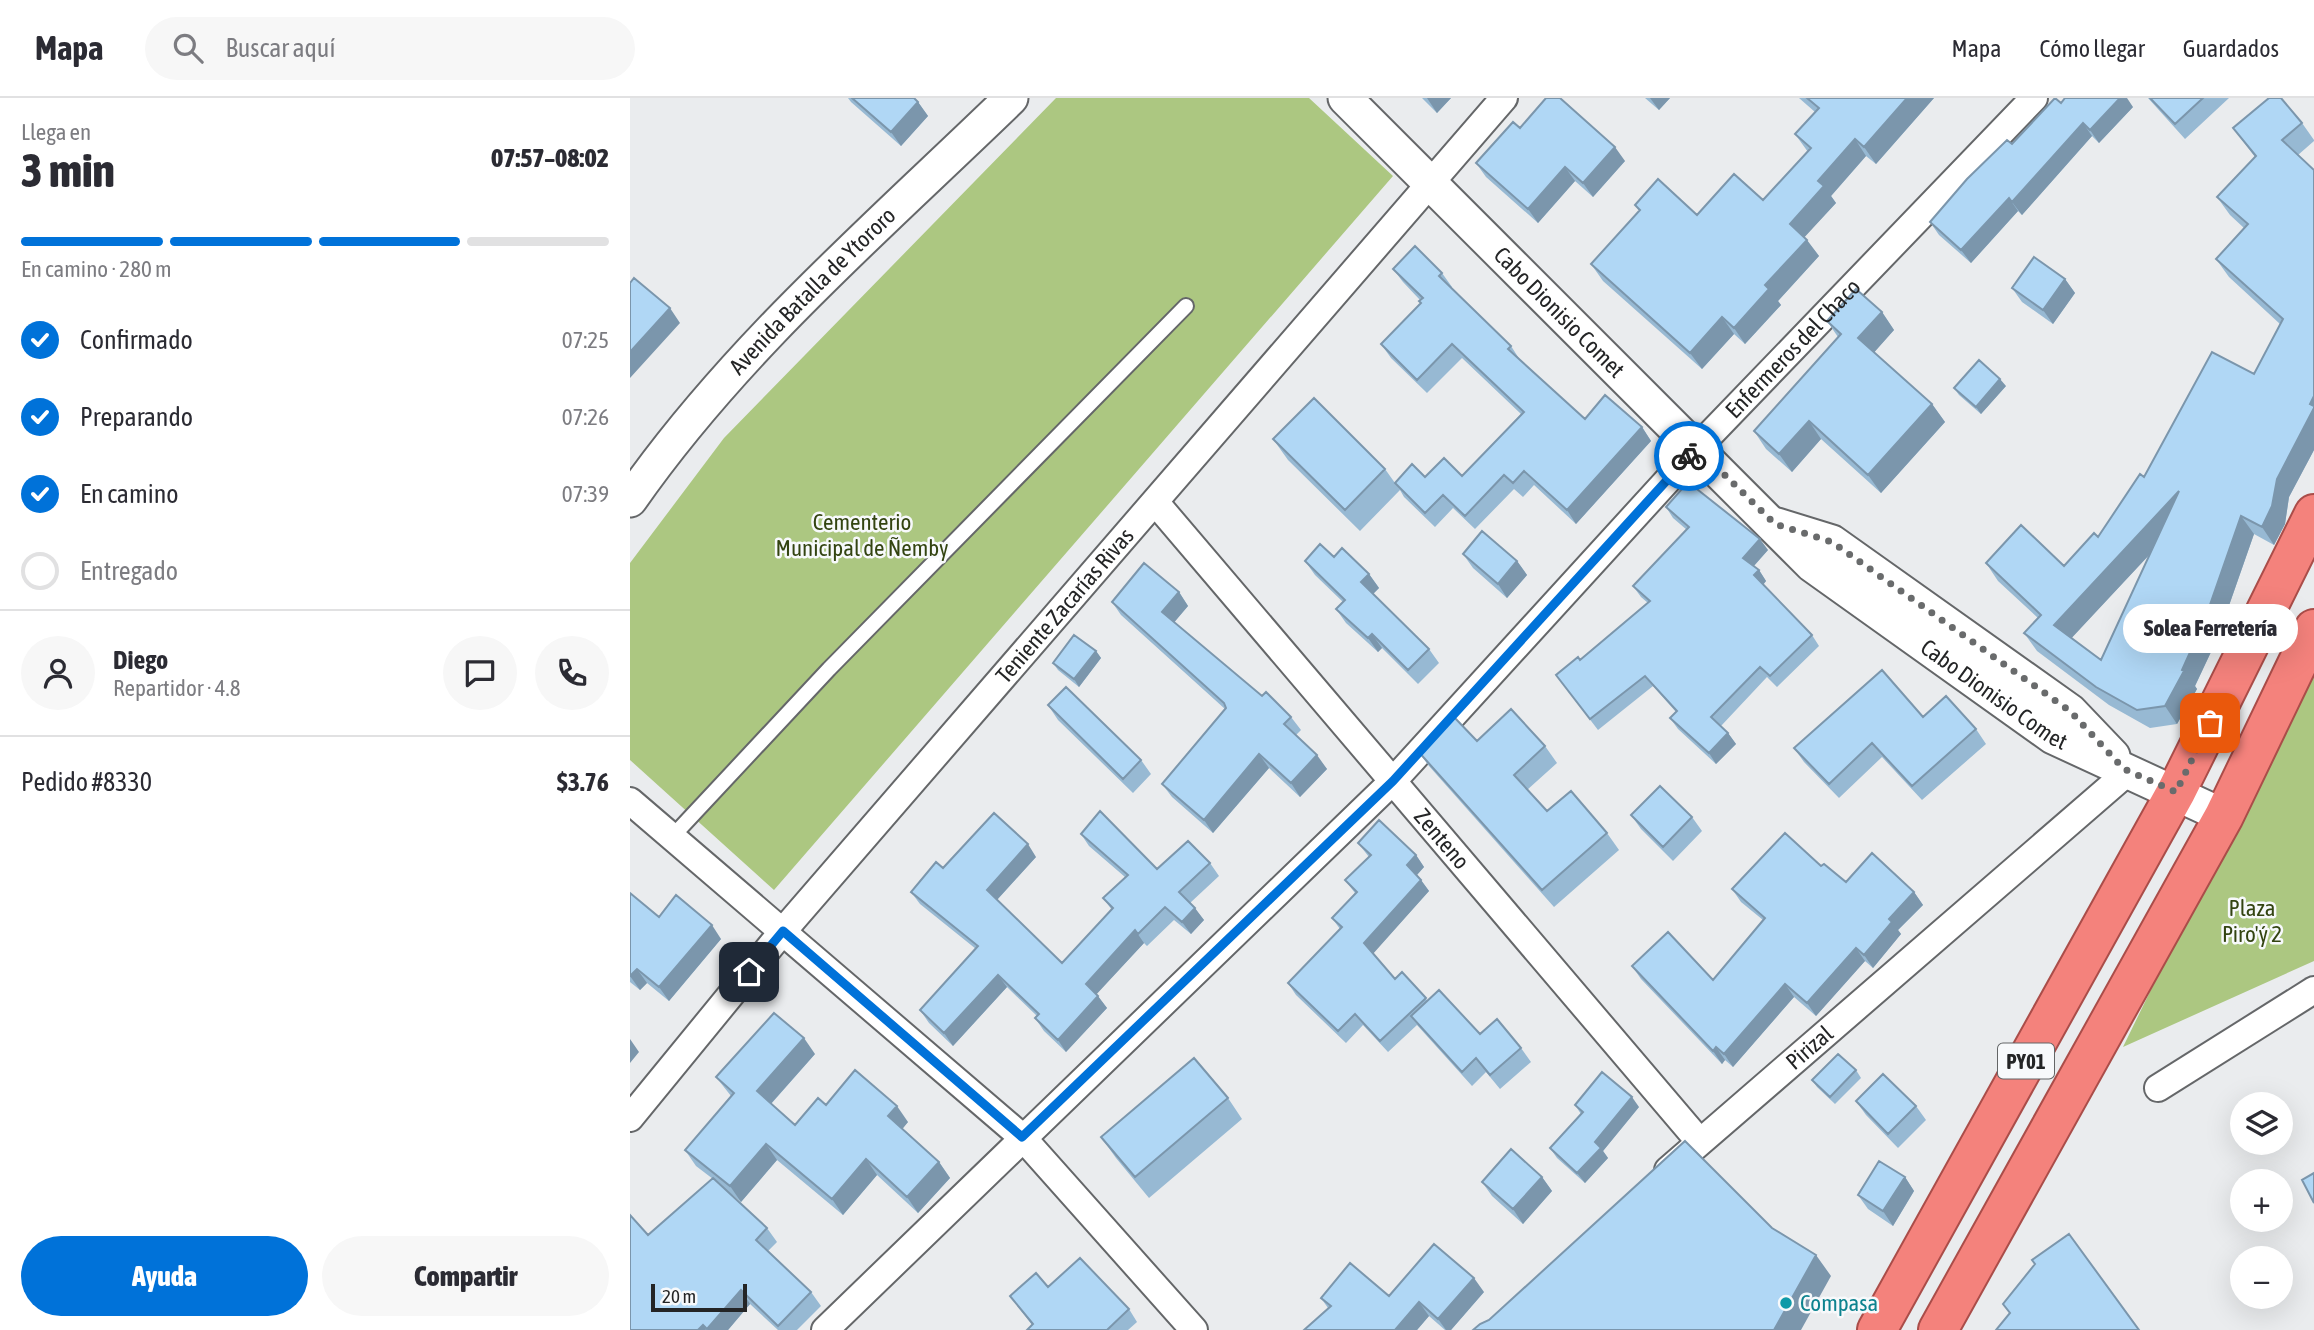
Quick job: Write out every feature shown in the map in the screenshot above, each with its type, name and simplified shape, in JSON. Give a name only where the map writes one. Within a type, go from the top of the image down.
[{"type":"highway","name":"PY01","points":[[1877,1330],[2176,792],[2314,514]]},
{"type":"highway","name":"PY01","points":[[1938,1330],[2224,816],[2314,629]]},
{"type":"street","name":"Avenida Batalla de Ytororo","points":[[630,500],[671,442],[733,368],[1011,98]]},
{"type":"street","name":"Cabo Dionisio Comet","points":[[1345,98],[1775,524],[1832,542],[2070,711],[2127,770],[2224,816]]},
{"type":"street","name":"Teniente Zacarías Rivas","points":[[630,1118],[783,931],[1504,98]]},
{"type":"street","name":"Enfermeros del Chaco","points":[[825,1330],[1393,781],[1697,448],[2034,98]]},
{"type":"street","name":"Zenteno","points":[[1156,503],[1699,1142]]},
{"type":"street","name":"Pirizal","points":[[1648,1189],[2127,770]]},
{"type":"street","points":[[630,801],[1022,1137],[1194,1330]]},
{"type":"street","points":[[2158,1088],[2314,990]]},
{"type":"lane","points":[[672,837],[829,669],[1186,306]]},
{"type":"green space","name":"Cementerio Municipal de Ñemby","points":[[1056,98],[1309,98],[1393,176],[774,890],[630,760],[630,563],[724,438]]},
{"type":"green space","name":"Plaza Piro'ý 2","points":[[2314,656],[2314,961],[2123,1047]]},
{"type":"building","points":[[852,98],[914,98],[918,102],[891,132]]},
{"type":"building","points":[[1546,98],[1560,98],[1615,147],[1583,183],[1565,167],[1528,209],[1476,163],[1513,122],[1520,128]]},
{"type":"building","points":[[1807,98],[1907,98],[1864,147],[1855,139],[1818,181],[1824,186],[1790,224],[1807,240],[1765,285],[1769,289],[1734,328],[1722,317],[1690,353],[1591,264],[1640,210],[1635,205],[1658,179],[1697,215],[1734,174],[1763,200],[1811,148],[1795,134],[1819,108]]},
{"type":"building","points":[[2055,98],[2061,103],[2065,98],[2120,98],[2090,130],[2083,123],[2012,202],[2009,198],[1961,250],[1930,222],[1967,179],[2007,140],[2012,144]]},
{"type":"building","points":[[2150,98],[2203,98],[2175,124]]},
{"type":"building","points":[[2269,98],[2281,98],[2302,123],[2282,140],[2314,170],[2314,396],[2310,404],[2314,408],[2277,479],[2272,506],[2262,527],[2241,516],[2205,619],[2182,670],[2184,671],[2165,706],[2137,710],[2096,687],[2024,633],[2041,615],[1986,563],[2021,525],[2064,566],[2094,533],[2098,537],[2140,474],[2144,477],[2212,352],[2254,374],[2283,319],[2216,259],[2248,224],[2217,197],[2256,156],[2233,128]],"holes":[[[2179,491],[2101,660],[2054,625]]]},
{"type":"building","points":[[1415,246],[1442,273],[1439,276],[1511,346],[1508,349],[1585,419],[1605,395],[1642,427],[1567,510],[1524,471],[1513,483],[1504,475],[1465,516],[1443,495],[1425,513],[1395,483],[1412,464],[1425,477],[1444,458],[1462,476],[1524,412],[1452,344],[1417,380],[1381,344],[1423,298],[1393,269]]},
{"type":"building","points":[[2034,257],[2065,279],[2043,310],[2012,288]]},
{"type":"building","points":[[634,278],[670,308],[630,352],[630,283]]},
{"type":"building","points":[[1856,289],[1882,312],[1858,338],[1932,404],[1868,475],[1809,421],[1779,454],[1754,431],[1841,334],[1827,321]]},
{"type":"building","points":[[1979,360],[2000,379],[1976,407],[1954,388]]},
{"type":"building","points":[[1314,398],[1385,469],[1345,510],[1273,439]]},
{"type":"building","points":[[1688,482],[1760,539],[1743,558],[1759,570],[1754,575],[1812,635],[1770,676],[1760,667],[1711,717],[1728,733],[1709,753],[1670,718],[1677,711],[1645,676],[1590,719],[1556,675],[1578,657],[1580,660],[1650,601],[1633,586],[1689,527],[1666,507]]},
{"type":"building","points":[[1482,531],[1517,561],[1498,584],[1463,554]]},
{"type":"building","points":[[1320,544],[1334,557],[1342,548],[1369,574],[1361,582],[1429,649],[1408,670],[1372,634],[1368,638],[1336,609],[1345,600],[1305,561]]},
{"type":"building","points":[[1144,563],[1179,592],[1162,612],[1262,696],[1266,692],[1291,717],[1284,724],[1317,755],[1291,783],[1259,754],[1204,820],[1162,784],[1226,708],[1224,703],[1112,602]]},
{"type":"building","points":[[1074,635],[1096,651],[1074,679],[1053,663]]},
{"type":"building","points":[[1882,670],[1923,717],[1946,696],[1976,729],[1912,786],[1872,743],[1829,784],[1794,748]]},
{"type":"building","points":[[1066,687],[1141,760],[1123,779],[1048,705]]},
{"type":"building","points":[[1511,709],[1545,746],[1514,775],[1547,811],[1571,791],[1607,833],[1542,890],[1417,750],[1453,716],[1477,741]]},
{"type":"building","points":[[1660,786],[1692,817],[1663,847],[1631,815]]},
{"type":"building","points":[[1100,811],[1157,869],[1188,841],[1210,863],[1179,892],[1195,908],[1182,922],[1165,907],[1138,934],[1135,930],[1086,984],[1098,996],[1058,1040],[1035,1018],[1039,1014],[998,975],[944,1033],[920,1010],[978,946],[911,892],[936,862],[943,868],[994,813],[1028,844],[987,890],[1062,963],[1113,908],[1103,898],[1128,875],[1081,834]]},
{"type":"building","points":[[1379,820],[1416,855],[1407,865],[1421,880],[1364,943],[1395,979],[1402,972],[1426,998],[1380,1041],[1355,1014],[1338,1031],[1288,983],[1342,927],[1332,918],[1357,892],[1345,880],[1371,855],[1358,843]]},
{"type":"building","points":[[1785,833],[1821,866],[1824,864],[1846,882],[1872,853],[1914,892],[1889,919],[1892,922],[1864,955],[1856,948],[1807,1003],[1785,984],[1724,1054],[1716,1047],[1713,1051],[1632,966],[1668,932],[1713,980],[1765,918],[1732,889]]},
{"type":"building","points":[[630,893],[659,917],[676,895],[712,925],[659,987],[637,969],[630,976]]},
{"type":"building","points":[[1439,990],[1480,1034],[1497,1019],[1521,1048],[1490,1075],[1476,1058],[1462,1072],[1411,1016]]},
{"type":"building","points":[[774,1013],[804,1038],[757,1091],[795,1125],[818,1098],[826,1105],[855,1070],[897,1106],[888,1116],[939,1162],[907,1197],[866,1159],[832,1199],[766,1144],[730,1186],[685,1150],[734,1093],[716,1077]]},
{"type":"building","points":[[1838,1054],[1856,1070],[1830,1097],[1812,1080]]},
{"type":"building","points":[[1194,1058],[1228,1098],[1135,1177],[1101,1137]]},
{"type":"building","points":[[1602,1072],[1632,1097],[1595,1142],[1601,1148],[1577,1173],[1550,1148],[1583,1112],[1575,1105]]},
{"type":"building","points":[[1883,1074],[1916,1106],[1888,1134],[1856,1101]]},
{"type":"building","points":[[1685,1141],[1772,1228],[1816,1255],[1774,1330],[1473,1330],[1489,1320]]},
{"type":"building","points":[[1511,1149],[1542,1177],[1513,1209],[1482,1182]]},
{"type":"building","points":[[1879,1161],[1905,1177],[1883,1211],[1858,1195]]},
{"type":"building","points":[[2314,1173],[2314,1203],[2302,1180]]},
{"type":"building","points":[[713,1178],[767,1228],[756,1240],[811,1292],[778,1326],[741,1290],[707,1329],[703,1325],[698,1330],[630,1330],[630,1215],[648,1235]]},
{"type":"building","points":[[2069,1234],[2139,1330],[1996,1330],[2010,1313],[2003,1304],[2035,1264],[2032,1260]]},
{"type":"building","points":[[1434,1244],[1474,1278],[1438,1319],[1419,1302],[1395,1330],[1304,1330],[1331,1306],[1321,1298],[1350,1263],[1389,1296]]},
{"type":"building","points":[[1080,1258],[1129,1309],[1107,1330],[1027,1330],[1033,1324],[1010,1296],[1036,1273],[1048,1287]]},
{"type":"way so far","points":[[1689,456],[1697,448],[1775,524],[1832,542],[2070,711],[2124,769],[2176,792],[2210,723]]},
{"type":"place","name":"Solea Ferretería","points":[[2210,723]]},
{"type":"place","name":"Compasa","points":[[1786,1303]]},
{"type":"route","points":[[749,972],[783,931],[1022,1137],[1393,781],[1689,456]]}]
